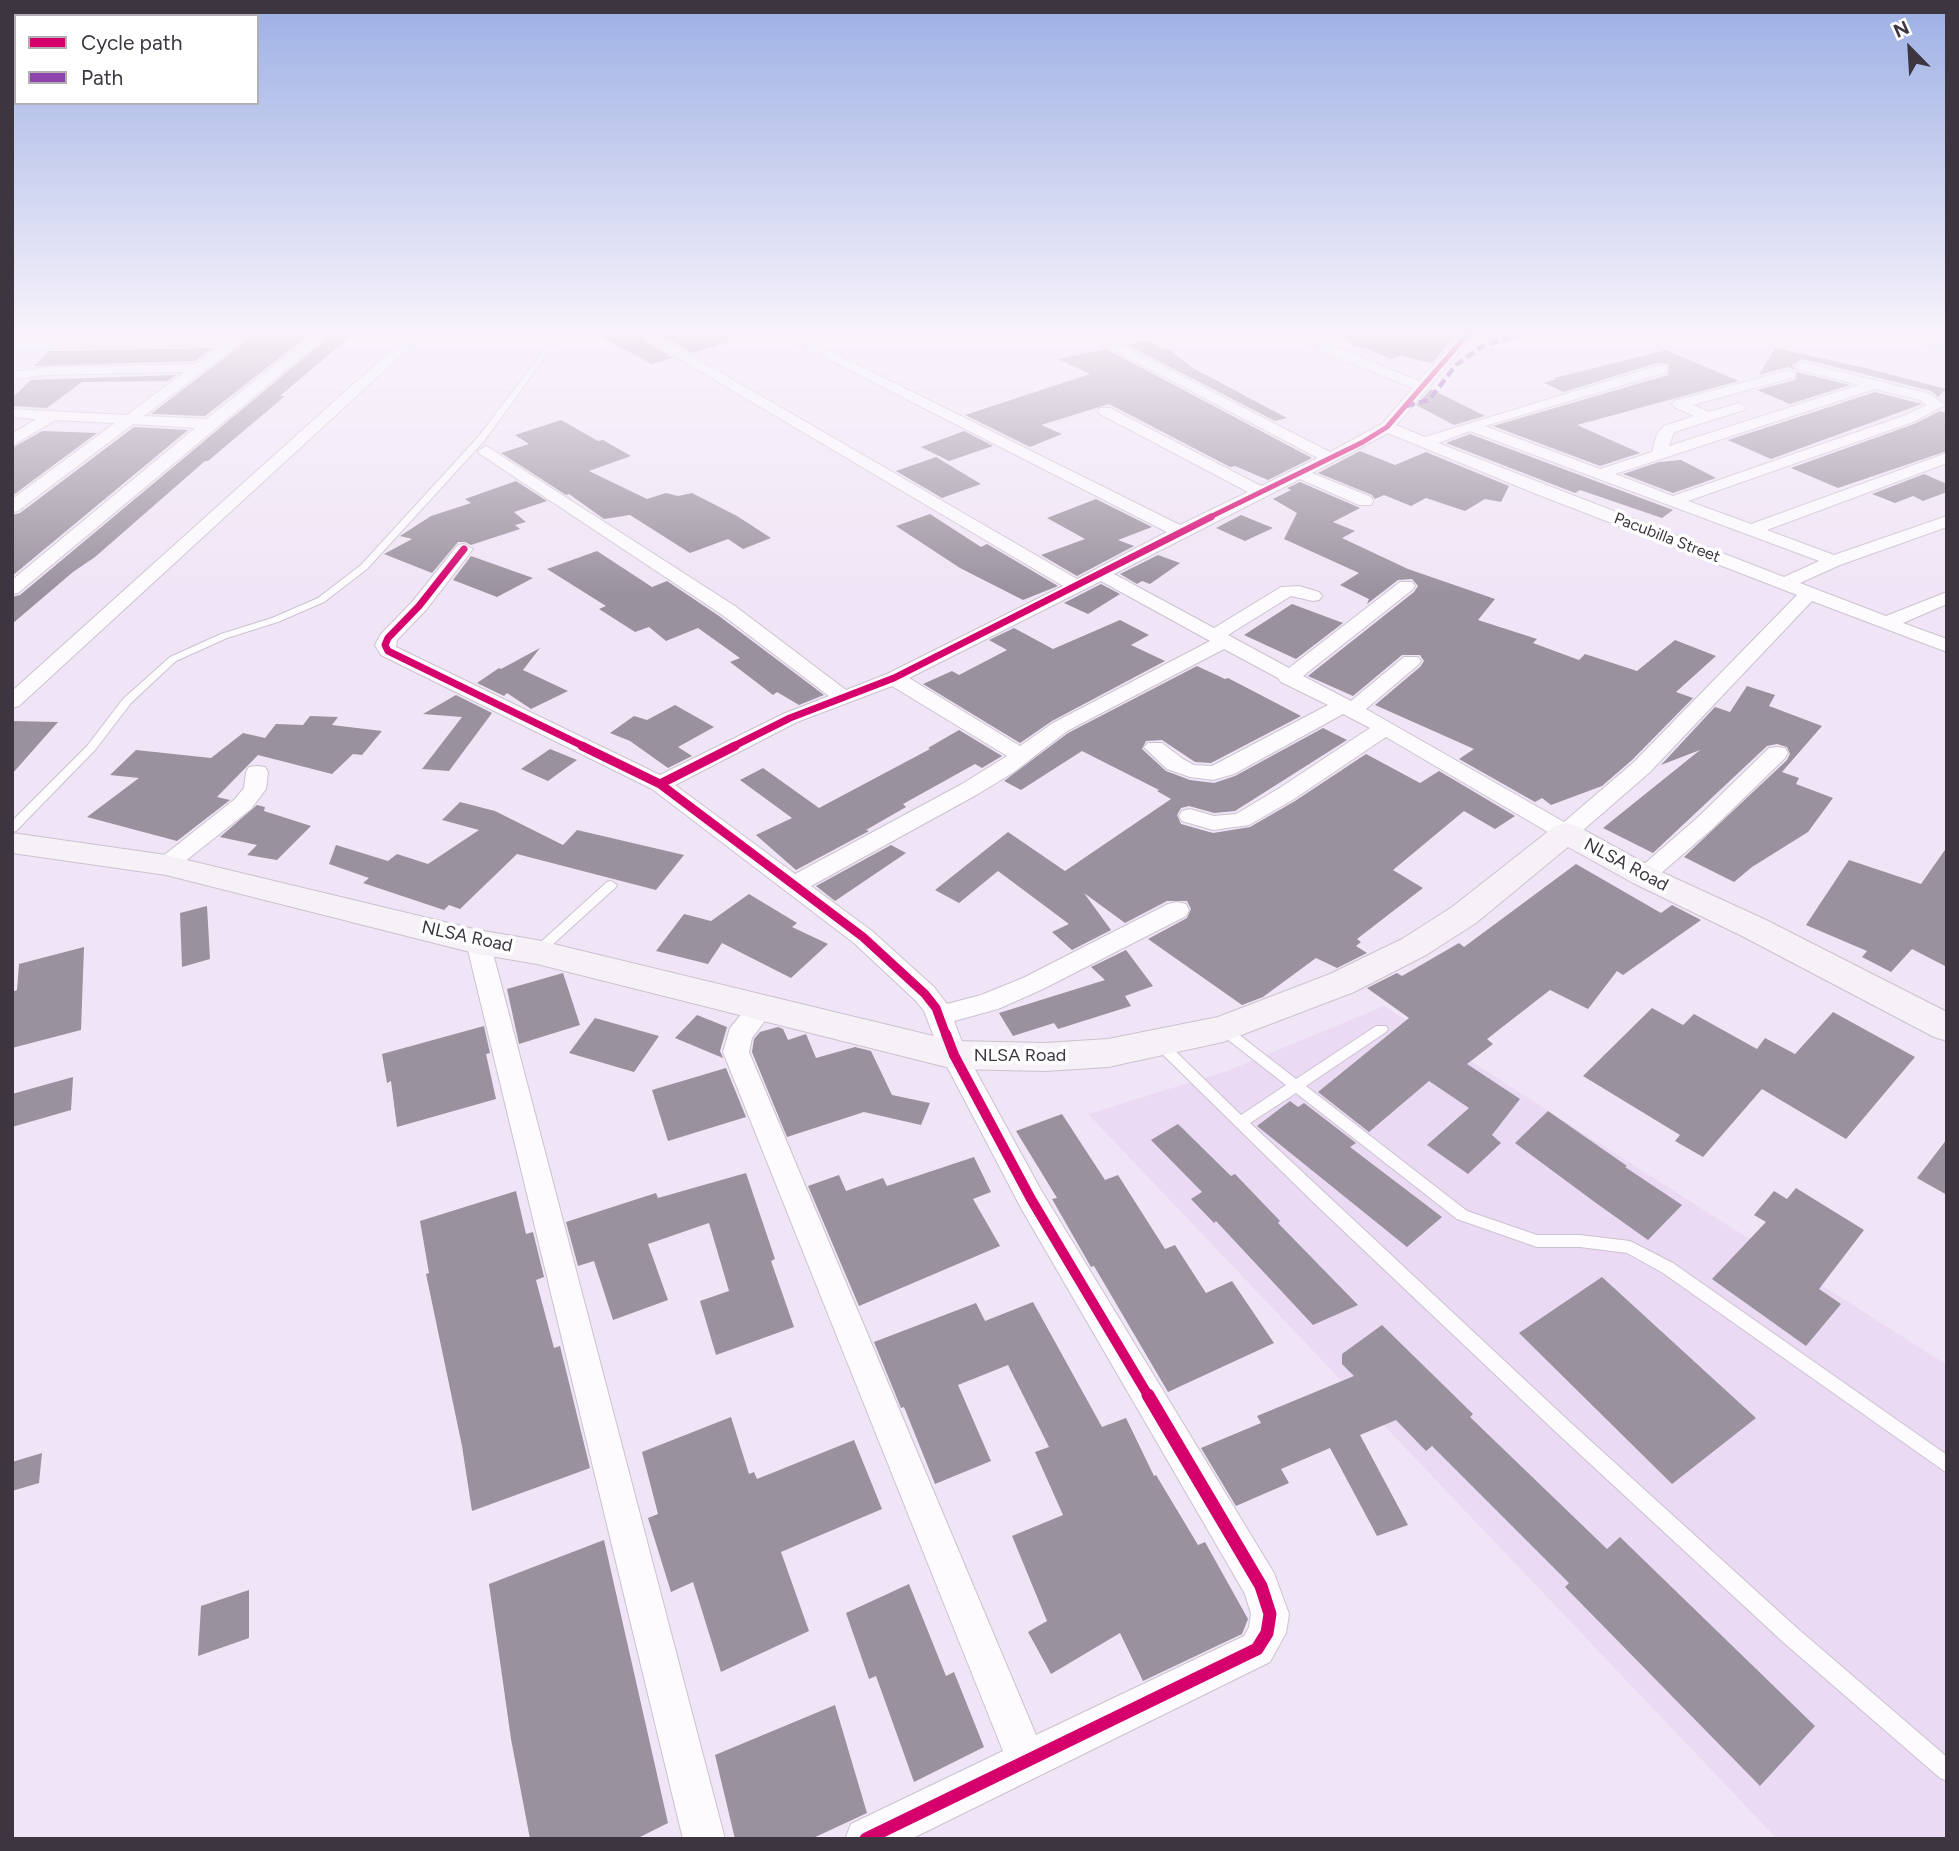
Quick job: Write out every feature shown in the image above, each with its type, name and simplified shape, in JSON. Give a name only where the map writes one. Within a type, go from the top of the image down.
[{"type":"main road","name":"NLSA Road","points":[[12,843],[166,865],[478,942],[537,952],[763,1006],[954,1055],[1083,1056],[1159,1044],[1223,1029],[1342,983],[1414,947],[1464,915],[1566,833],[1644,876],[1754,928],[1947,1028]]},
{"type":"street","points":[[12,441],[43,421]]},
{"type":"street","points":[[12,508],[125,421]]},
{"type":"street","points":[[155,421],[209,424]]},
{"type":"street","points":[[12,589],[212,421]]},
{"type":"street","points":[[12,702],[321,421]]},
{"type":"street","points":[[794,421],[1076,586]]},
{"type":"street","points":[[960,421],[1181,532]]},
{"type":"street","points":[[1125,421],[1262,493]]},
{"type":"street","points":[[1259,421],[1330,458]]},
{"type":"street","points":[[660,784],[790,718],[894,678],[1301,474],[1387,427],[1392,421]]},
{"type":"street","points":[[1425,442],[1486,421]]},
{"type":"street","points":[[1659,456],[1669,429],[1691,421]]},
{"type":"street","points":[[1600,474],[1763,421]]},
{"type":"street","points":[[1673,501],[1901,421]]},
{"type":"street","points":[[1470,426],[1834,562]]},
{"type":"street","name":"Pacubilla Street","points":[[1387,427],[1540,490],[1947,646]]},
{"type":"street","points":[[486,451],[728,610],[843,697]]},
{"type":"street","points":[[1752,530],[1947,458]]},
{"type":"street","points":[[1301,474],[1365,501]]},
{"type":"street","points":[[1786,583],[1834,562],[1947,521]]},
{"type":"street","points":[[464,549],[419,606],[388,638],[385,645],[388,651],[660,784],[891,961],[930,999],[954,1055],[1031,1199],[1261,1586],[1269,1614],[1268,1633],[1257,1649],[866,1839]]},
{"type":"street","points":[[1101,574],[1288,678],[1385,728],[1566,833],[1642,767],[1810,592]]},
{"type":"street","points":[[1288,678],[1406,586]]},
{"type":"street","points":[[792,886],[970,789],[1006,767],[1060,727],[1219,638],[1287,591],[1299,591],[1312,596]]},
{"type":"street","points":[[1888,622],[1947,597]]},
{"type":"street","points":[[1155,747],[1175,764],[1189,771],[1213,773],[1226,769],[1347,709],[1411,661]]},
{"type":"street","points":[[894,678],[1020,755]]},
{"type":"street","points":[[1190,816],[1213,823],[1241,820],[1286,794],[1385,728]]},
{"type":"street","points":[[1644,876],[1704,824],[1777,753]]},
{"type":"street","points":[[166,865],[243,804],[256,789],[257,772]]},
{"type":"street","points":[[939,1016],[989,1002],[1032,984],[1177,910]]},
{"type":"street","points":[[478,942],[704,1839]]},
{"type":"street","points":[[763,1006],[739,1035],[736,1052],[760,1118],[1027,1762]]},
{"type":"lane","points":[[12,828],[91,748],[127,701],[173,660],[225,636],[275,620],[321,600],[364,567],[494,421]]},
{"type":"lane","points":[[537,952],[611,885]]},
{"type":"lane","points":[[1223,1029],[1462,1215],[1537,1241],[1580,1241],[1630,1247],[1668,1268],[1947,1465]]},
{"type":"lane","points":[[1240,1123],[1381,1029]]},
{"type":"lane","points":[[1159,1044],[1606,1467],[1800,1644],[1947,1771]]},
{"type":"shaded area","points":[[1384,1006],[1947,1365],[1947,1839],[1777,1839],[1088,1114],[1227,1071]]},
{"type":"building","points":[[228,421],[255,421],[12,624],[12,597],[20,595]]},
{"type":"building","points":[[563,421],[631,456],[589,471],[647,499],[666,493],[678,496],[692,493],[737,516],[771,538],[743,549],[728,539],[690,553],[630,515],[604,519],[569,494],[566,495],[501,453],[529,444],[515,435]]},
{"type":"building","points":[[978,421],[1053,421],[1041,425],[1062,434],[1030,447]]},
{"type":"building","points":[[1142,421],[1243,421],[1312,458],[1268,480],[1235,466],[1230,467]]},
{"type":"building","points":[[1447,421],[1466,421],[1454,425]]},
{"type":"building","points":[[1509,421],[1590,421],[1577,425],[1640,453],[1600,466],[1493,426]]},
{"type":"building","points":[[1785,421],[1874,421],[1771,459],[1728,440]]},
{"type":"building","points":[[1919,421],[1947,421],[1947,451],[1838,488],[1791,468]]},
{"type":"building","points":[[134,427],[188,430],[12,576],[12,515],[20,513]]},
{"type":"building","points":[[42,431],[97,433],[12,496],[12,448]]},
{"type":"building","points":[[964,431],[993,446],[949,461],[921,447]]},
{"type":"building","points":[[1470,434],[1673,510],[1662,518],[1580,490],[1575,493],[1446,443]]},
{"type":"building","points":[[1360,451],[1395,465],[1426,452],[1509,486],[1501,502],[1485,499],[1465,511],[1426,498],[1411,506],[1384,495],[1375,499],[1372,495],[1318,473]]},
{"type":"building","points":[[936,457],[981,484],[942,498],[896,471]]},
{"type":"building","points":[[1681,460],[1716,478],[1673,493],[1623,474],[1659,462]]},
{"type":"building","points":[[1924,474],[1947,484],[1947,492],[1923,501],[1913,496],[1895,503],[1872,494]]},
{"type":"building","points":[[516,481],[547,501],[514,512],[526,522],[515,525],[520,529],[471,545],[458,542],[432,573],[384,554],[412,539],[400,536],[431,516],[471,503],[465,499]]},
{"type":"building","points":[[1300,482],[1360,508],[1333,522],[1355,531],[1342,538],[1408,569],[1495,599],[1478,620],[1537,639],[1533,643],[1579,660],[1585,654],[1637,671],[1675,640],[1716,656],[1676,692],[1693,698],[1632,760],[1602,786],[1551,805],[1542,798],[1535,802],[1459,759],[1474,749],[1375,705],[1420,667],[1424,661],[1420,655],[1402,655],[1353,696],[1308,676],[1414,592],[1418,586],[1412,579],[1398,580],[1367,604],[1369,599],[1340,585],[1359,573],[1284,539],[1297,513],[1273,499]]},
{"type":"building","points":[[1096,499],[1152,527],[1118,540],[1134,546],[1077,576],[1041,555],[1085,539],[1047,518]]},
{"type":"building","points":[[930,514],[981,547],[987,544],[1058,586],[1023,600],[960,568],[896,526]]},
{"type":"building","points":[[1241,515],[1273,528],[1245,541],[1216,528]]},
{"type":"building","points":[[597,551],[652,587],[667,581],[719,616],[824,695],[799,705],[777,692],[773,695],[730,662],[740,658],[698,628],[666,641],[649,627],[635,632],[599,609],[606,606],[547,569]]},
{"type":"building","points":[[1158,555],[1180,563],[1150,584],[1142,581],[1137,584],[1120,574]]},
{"type":"building","points":[[471,556],[533,578],[497,597],[453,580]]},
{"type":"building","points":[[1101,584],[1120,594],[1088,614],[1064,603]]},
{"type":"building","points":[[1292,604],[1343,623],[1296,659],[1244,635]]},
{"type":"building","points":[[1120,620],[1149,635],[1131,645],[1165,661],[1052,721],[1020,743],[923,684],[952,671],[959,675],[1007,650],[989,640],[1014,628],[1053,649]]},
{"type":"building","points":[[540,648],[523,670],[568,691],[531,709],[507,693],[504,696],[477,683],[499,668]]},
{"type":"building","points":[[1197,666],[1228,678],[1301,716],[1211,763],[1195,762],[1162,740],[1146,741],[1142,749],[1166,771],[1190,780],[1214,783],[1235,776],[1323,728],[1347,740],[1235,811],[1214,813],[1189,806],[1181,808],[1177,815],[1181,824],[1213,833],[1250,827],[1366,754],[1420,783],[1439,771],[1515,816],[1495,829],[1464,811],[1393,870],[1423,888],[1357,939],[1361,942],[1356,946],[1367,953],[1337,968],[1316,958],[1263,997],[1242,1005],[1148,939],[1187,918],[1191,909],[1187,901],[1167,901],[1125,923],[1084,893],[1111,930],[1072,950],[1052,932],[1069,924],[998,871],[959,903],[935,890],[1008,832],[1065,871],[1171,799],[1157,791],[1159,790],[1082,751],[1021,790],[1004,781],[1068,733]]},
{"type":"building","points":[[1747,686],[1775,695],[1769,706],[1822,726],[1782,772],[1799,778],[1796,784],[1833,798],[1808,832],[1752,867],[1734,882],[1684,857],[1787,760],[1790,754],[1787,747],[1777,744],[1767,746],[1653,853],[1603,828],[1700,750],[1661,765],[1715,707],[1730,712]]},
{"type":"building","points":[[456,695],[492,713],[449,771],[422,769],[462,717],[423,714]]},
{"type":"building","points":[[675,705],[714,727],[678,747],[692,756],[668,768],[630,741],[610,733],[634,716],[647,720]]},
{"type":"building","points":[[310,716],[338,717],[332,725],[382,731],[362,755],[353,754],[332,774],[258,755],[217,797],[230,800],[177,841],[87,817],[139,778],[110,775],[136,750],[211,758],[243,733],[265,738],[276,724],[303,725]]},
{"type":"building","points":[[12,721],[58,722],[12,774]]},
{"type":"building","points":[[959,730],[1002,756],[982,768],[975,764],[903,804],[906,807],[866,830],[869,831],[796,870],[756,835],[792,818],[740,780],[763,768],[819,808],[930,749],[928,748]]},
{"type":"building","points":[[550,749],[577,760],[548,781],[521,769]]},
{"type":"building","points":[[460,802],[495,811],[563,845],[577,830],[684,855],[656,890],[517,854],[460,909],[449,905],[444,910],[363,883],[369,878],[329,864],[336,845],[388,861],[397,854],[428,864],[479,830],[442,820]]},
{"type":"building","points":[[257,805],[265,807],[264,811],[311,826],[277,860],[247,855],[257,845],[220,837]]},
{"type":"building","points":[[891,845],[906,853],[835,901],[816,886]]},
{"type":"building","points":[[1947,847],[1947,967],[1912,949],[1891,972],[1862,957],[1867,951],[1806,925],[1849,860],[1921,884]]},
{"type":"building","points":[[1576,864],[1661,913],[1672,905],[1701,920],[1623,975],[1617,971],[1588,1009],[1550,990],[1487,1039],[1493,1044],[1467,1064],[1520,1099],[1492,1135],[1501,1143],[1468,1174],[1427,1145],[1469,1108],[1429,1081],[1369,1132],[1318,1092],[1409,1018],[1367,988],[1397,973],[1402,976],[1459,943],[1464,947]]},
{"type":"building","points":[[749,894],[797,923],[792,927],[828,944],[791,978],[722,943],[708,964],[656,951],[684,914],[711,921]]},
{"type":"building","points":[[207,906],[210,959],[182,967],[180,913]]},
{"type":"building","points":[[84,947],[81,1030],[12,1048],[12,992],[17,990],[19,964]]},
{"type":"building","points":[[1126,950],[1153,986],[1125,996],[1131,1006],[1058,1029],[1054,1023],[1013,1036],[999,1013],[1105,980],[1091,967]]},
{"type":"building","points":[[563,973],[580,1025],[519,1044],[507,989]]},
{"type":"building","points":[[1652,1008],[1683,1025],[1694,1014],[1757,1049],[1765,1038],[1795,1054],[1833,1012],[1915,1057],[1846,1139],[1762,1089],[1703,1157],[1675,1141],[1680,1135],[1583,1076]]},
{"type":"building","points":[[697,1015],[727,1027],[720,1051],[723,1058],[675,1038]]},
{"type":"building","points":[[595,1018],[659,1036],[634,1072],[569,1053]]},
{"type":"building","points":[[484,1026],[490,1053],[486,1054],[496,1099],[397,1127],[391,1081],[387,1083],[382,1054]]},
{"type":"building","points":[[778,1027],[783,1029],[788,1040],[806,1034],[816,1058],[855,1047],[871,1051],[892,1095],[930,1103],[921,1125],[864,1112],[787,1137],[752,1052],[754,1039],[760,1032]]},
{"type":"building","points":[[726,1068],[746,1117],[668,1141],[652,1090]]},
{"type":"building","points":[[73,1077],[71,1110],[12,1127],[12,1094]]},
{"type":"building","points":[[1290,1101],[1298,1107],[1304,1103],[1356,1143],[1350,1147],[1442,1217],[1407,1247],[1257,1126]]},
{"type":"building","points":[[1548,1111],[1682,1205],[1648,1240],[1515,1143]]},
{"type":"building","points":[[1062,1114],[1105,1180],[1118,1175],[1165,1249],[1175,1245],[1206,1293],[1232,1281],[1274,1343],[1168,1392],[1094,1266],[1091,1267],[1052,1199],[1057,1198],[1016,1131]]},
{"type":"building","points":[[1178,1124],[1231,1176],[1235,1174],[1280,1221],[1278,1223],[1358,1305],[1313,1325],[1216,1221],[1214,1223],[1191,1199],[1202,1192],[1151,1140]]},
{"type":"building","points":[[1947,1139],[1947,1195],[1917,1178]]},
{"type":"building","points":[[974,1157],[991,1192],[973,1199],[1000,1246],[859,1306],[808,1186],[839,1175],[846,1191],[883,1178],[887,1186]]},
{"type":"building","points":[[746,1173],[775,1259],[771,1261],[794,1327],[716,1355],[700,1301],[729,1291],[709,1223],[648,1244],[668,1300],[613,1320],[594,1261],[578,1266],[566,1222],[656,1193],[658,1198]]},
{"type":"building","points":[[1796,1188],[1864,1230],[1819,1289],[1841,1304],[1806,1346],[1712,1279],[1766,1222],[1754,1215],[1774,1191],[1787,1199]]},
{"type":"building","points":[[516,1191],[526,1234],[533,1232],[544,1277],[536,1280],[554,1348],[560,1346],[590,1468],[472,1511],[462,1446],[426,1274],[429,1273],[420,1221]]},
{"type":"building","points":[[1602,1277],[1756,1418],[1672,1484],[1519,1333]]},
{"type":"building","points":[[1033,1302],[1102,1427],[1126,1418],[1154,1476],[1156,1475],[1198,1545],[1205,1542],[1248,1619],[1242,1634],[1143,1681],[1120,1633],[1051,1674],[1028,1632],[1047,1621],[1012,1536],[1063,1515],[1035,1452],[1049,1447],[1008,1365],[958,1385],[991,1461],[935,1484],[874,1342],[976,1303],[985,1321]]},
{"type":"building","points":[[1382,1325],[1473,1414],[1470,1417],[1607,1549],[1620,1537],[1815,1726],[1760,1786],[1565,1587],[1569,1583],[1432,1446],[1426,1451],[1396,1420],[1360,1435],[1408,1525],[1377,1536],[1330,1448],[1281,1469],[1289,1483],[1236,1506],[1201,1448],[1261,1423],[1257,1416],[1354,1376],[1342,1364],[1342,1354]]},
{"type":"building","points":[[731,1417],[749,1474],[754,1472],[757,1479],[854,1440],[882,1509],[781,1552],[809,1631],[721,1672],[693,1582],[671,1592],[648,1518],[658,1514],[642,1452]]},
{"type":"building","points":[[42,1453],[39,1483],[12,1491],[12,1462]]},
{"type":"building","points":[[604,1540],[668,1823],[636,1839],[530,1839],[511,1739],[489,1584]]},
{"type":"building","points":[[909,1584],[946,1676],[954,1672],[984,1747],[914,1782],[876,1676],[869,1679],[846,1613]]},
{"type":"building","points":[[249,1590],[249,1638],[198,1656],[201,1606]]},
{"type":"building","points":[[835,1705],[867,1813],[811,1839],[735,1839],[715,1755]]},
{"type":"cycle path","points":[[660,784],[790,718],[894,678],[1101,574],[1135,554],[1363,442],[1392,421]]},
{"type":"cycle path","points":[[464,549],[419,606],[388,638],[385,645],[388,651],[660,784],[863,937],[925,994],[936,1008],[954,1055],[1031,1199],[1261,1586],[1270,1614],[1267,1633],[1257,1649],[866,1839]]}]
